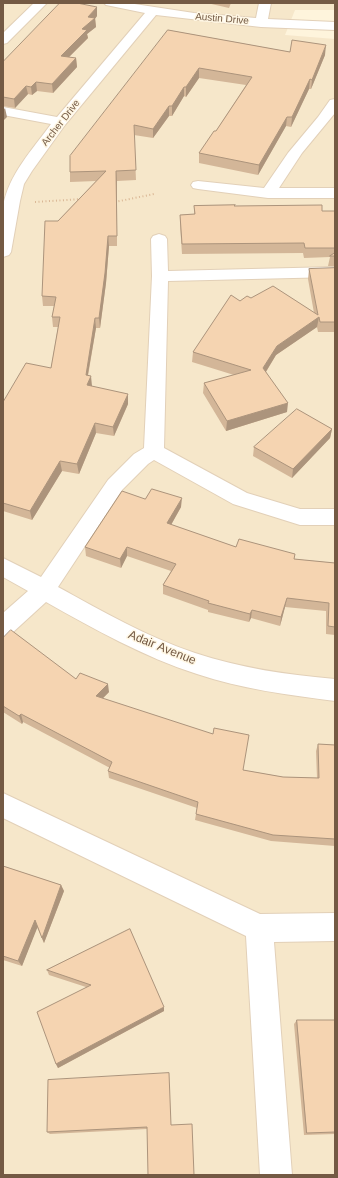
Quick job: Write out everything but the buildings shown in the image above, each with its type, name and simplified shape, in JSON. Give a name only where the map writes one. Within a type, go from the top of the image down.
[{"type":"street","points":[[3,40],[40,3]]},
{"type":"street","name":"Austin Drive","points":[[110,3],[194,17],[260,23],[335,26]]},
{"type":"street","points":[[260,23],[265,3]]},
{"type":"street","name":"Archer Drive","points":[[3,252],[17,184],[25,170],[60,122],[153,11]]},
{"type":"street","points":[[268,193],[297,151],[325,120],[335,103]]},
{"type":"street","points":[[3,111],[60,122]]},
{"type":"street","points":[[198,185],[268,193],[335,193]]},
{"type":"street","points":[[154,451],[160,276],[158,239]]},
{"type":"street","points":[[160,276],[335,272]]},
{"type":"street","points":[[154,451],[240,498],[300,517],[335,517]]},
{"type":"street","points":[[3,627],[44,590],[115,485],[141,459],[154,451]]},
{"type":"street","name":"Adair Avenue","points":[[3,567],[109,625],[179,658],[237,675],[284,684],[335,690]]},
{"type":"street","points":[[3,805],[259,928],[335,927]]},
{"type":"street","points":[[259,928],[276,1175]]},
{"type":"path","points":[[114,202],[138,199],[154,194]]},
{"type":"path","points":[[36,202],[77,199],[89,200]]},
{"type":"shaded area","points":[[3,3],[335,3],[335,10],[295,10],[285,35],[335,39],[335,1175],[3,1175]]}]
